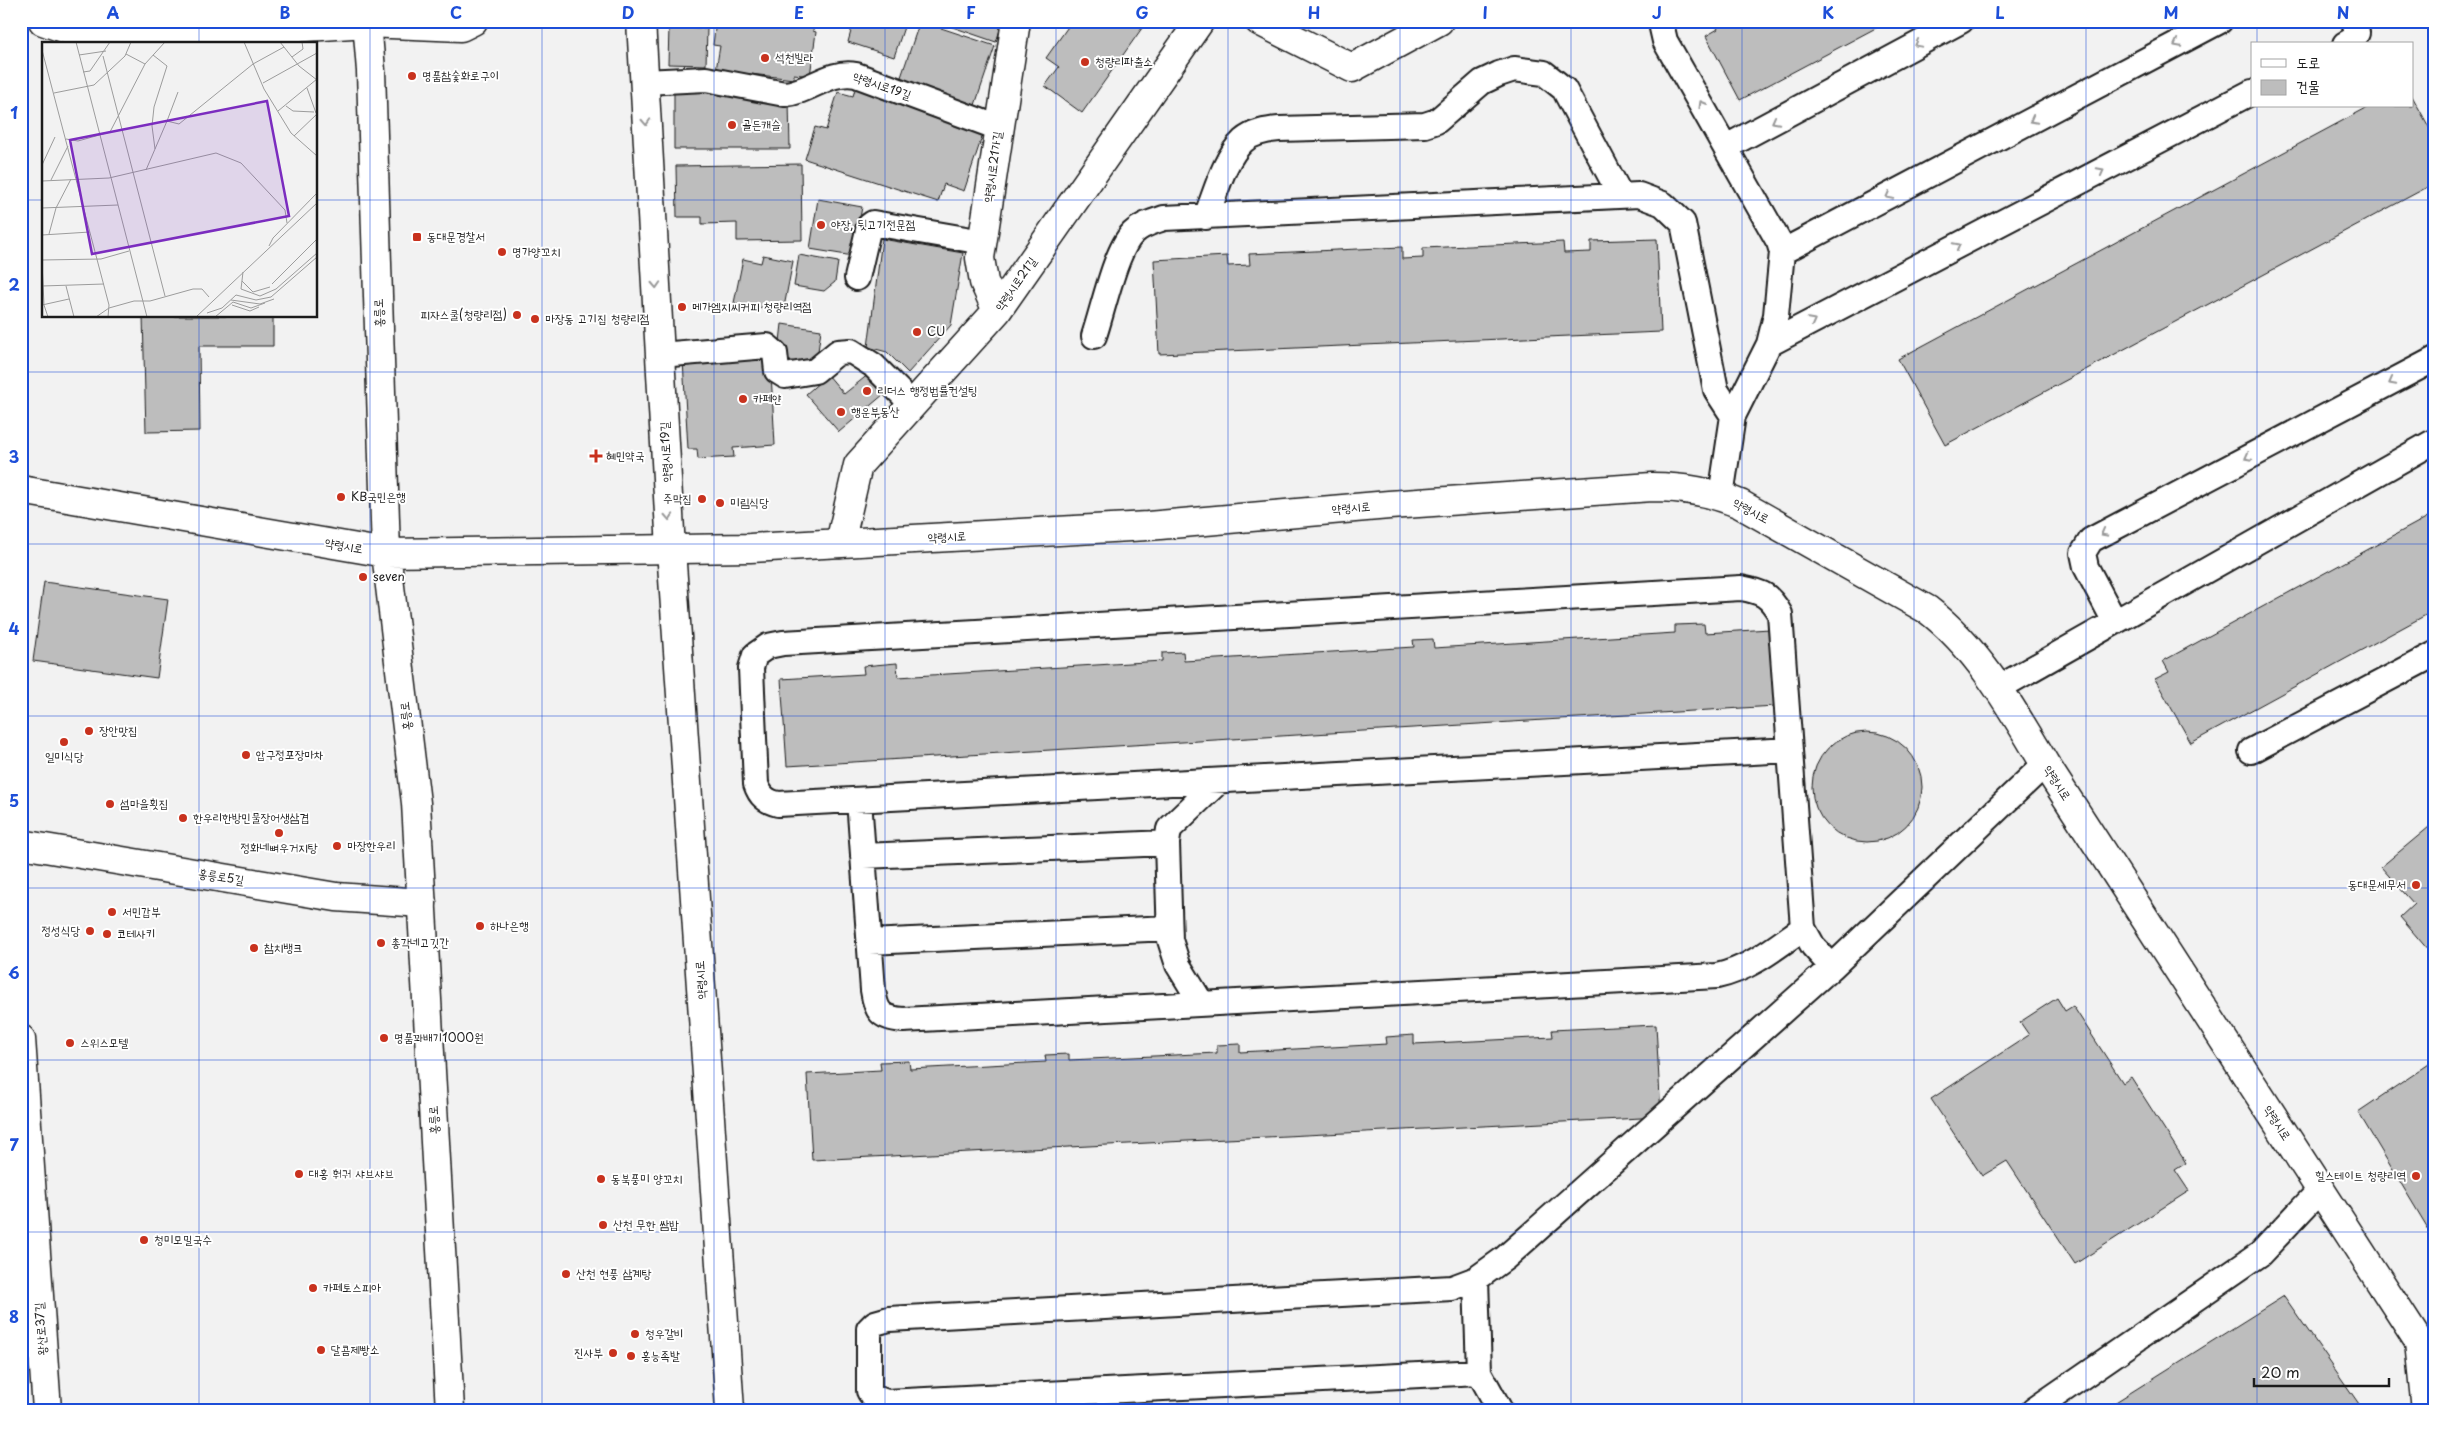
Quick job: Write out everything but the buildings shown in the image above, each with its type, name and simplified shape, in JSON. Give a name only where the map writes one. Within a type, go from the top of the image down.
[{"type":"main road","points":[[43,21],[99,41],[367,22],[461,27],[473,21]]},
{"type":"main road","name":"약령시로19길","points":[[641,21],[672,549]]},
{"type":"main road","name":"약령시로21가길","points":[[997,311],[981,271],[980,258],[1016,21]]},
{"type":"main road","name":"약령시로21길","points":[[840,543],[858,465],[997,311],[1200,21]]},
{"type":"main road","points":[[1259,21],[1352,68],[1439,21]]},
{"type":"main road","name":"홍릉로","points":[[367,22],[386,553],[416,803],[450,1410]]},
{"type":"main road","name":"약령시로","points":[[21,490],[386,553],[672,549],[840,543],[1148,526],[1389,505],[1672,487],[1721,496],[1740,504],[1928,610],[1952,629],[2000,687],[2045,764],[2320,1190],[2427,1347]]},
{"type":"main road","name":"약령시로","points":[[672,549],[730,1410]]},
{"type":"main road","name":"홍릉로5길","points":[[21,844],[336,897],[422,903]]},
{"type":"main road","name":"왕산로37길","points":[[21,1039],[25,1157],[48,1410]]},
{"type":"main road","points":[[2426,1410],[2427,1347]]},
{"type":"lane","points":[[1664,21],[1662,28],[1665,41],[1726,146],[1779,242],[1782,252],[1776,315],[1769,344],[1733,416],[1721,496]]},
{"type":"lane","points":[[1726,146],[1961,21]]},
{"type":"lane","points":[[1782,252],[2220,21]]},
{"type":"lane","points":[[2348,42],[2354,39],[2357,33],[2354,21]]},
{"type":"lane","points":[[1206,217],[1234,152],[1244,140],[1261,131],[1425,125],[1437,121],[1482,82],[1514,69],[1544,73],[1564,89],[1620,196]]},
{"type":"lane","name":"약령시로19길","points":[[644,82],[706,79],[791,93],[844,73],[999,128]]},
{"type":"lane","points":[[1769,344],[2251,93]]},
{"type":"lane","points":[[1094,336],[1119,258],[1132,234],[1144,224],[1164,218],[1639,195],[1650,197],[1663,204],[1683,223],[1716,390],[1733,416]]},
{"type":"lane","points":[[857,278],[869,226],[873,223],[982,242]]},
{"type":"lane","points":[[660,355],[767,346],[775,354],[777,371],[785,376],[815,371],[838,352],[851,352],[873,365],[912,404]]},
{"type":"lane","points":[[2115,622],[2086,567],[2083,553],[2091,540],[2435,359]]},
{"type":"lane","points":[[2000,687],[2435,441]]},
{"type":"lane","points":[[1790,750],[778,804],[768,802],[760,794],[756,784],[751,668],[755,655],[768,646],[804,642],[1741,588],[1758,591],[1772,599],[1780,614],[1790,750],[1803,928],[1813,946],[1832,967]]},
{"type":"lane","points":[[2251,752],[2435,654]]},
{"type":"lane","points":[[1478,1372],[886,1402],[873,1397],[869,1391],[869,1329],[875,1323],[889,1319],[1452,1288],[1476,1280],[1505,1258],[1832,967],[2045,764]]},
{"type":"lane","points":[[1202,1004],[1173,954],[1169,928],[1167,843],[1169,829],[1219,780]]},
{"type":"lane","points":[[859,800],[869,942],[876,1008],[888,1019],[903,1020],[1717,976],[1735,972],[1749,965],[1803,928]]},
{"type":"lane","points":[[863,856],[1167,843]]},
{"type":"lane","points":[[869,942],[1169,928]]},
{"type":"lane","points":[[2044,1406],[2260,1254],[2320,1190]]},
{"type":"lane","points":[[1476,1280],[1478,1372],[1500,1410]]},
{"type":"place","name":"석천빌라","points":[[765,58]]},
{"type":"place","name":"청량리파출소","points":[[1085,62]]},
{"type":"place","name":"명품참숯화로구이","points":[[412,76]]},
{"type":"place","name":"골든캐슬","points":[[732,125]]},
{"type":"place","name":"야장, 뒷고기전문점","points":[[821,225]]},
{"type":"place","name":"동대문경찰서","points":[[417,237]]},
{"type":"place","name":"명가양꼬치","points":[[502,252]]},
{"type":"place","name":"메가엠지씨커피 청량리역점","points":[[682,307]]},
{"type":"place","name":"피자스쿨(청량리점)","points":[[517,315]]},
{"type":"place","name":"마장동 고기집 청량리점","points":[[535,319]]},
{"type":"place","name":"CU","points":[[917,332]]},
{"type":"place","name":"리더스 행정법률컨설팅","points":[[867,391]]},
{"type":"place","name":"카페얀","points":[[743,399]]},
{"type":"place","name":"행운부동산","points":[[841,412]]},
{"type":"place","name":"혜민약국","points":[[596,456]]},
{"type":"place","name":"KB국민은행","points":[[341,497]]},
{"type":"place","name":"주막집","points":[[702,499]]},
{"type":"place","name":"미림식당","points":[[720,503]]},
{"type":"place","name":"seven","points":[[363,577]]},
{"type":"place","name":"장안맛집","points":[[89,731]]},
{"type":"place","name":"일미식당","points":[[64,742]]},
{"type":"place","name":"압구정포장마차","points":[[246,755]]},
{"type":"place","name":"섬마을횟집","points":[[110,804]]},
{"type":"place","name":"한우리한방민물장어생삼겹","points":[[183,818]]},
{"type":"place","name":"정화네뼈우거지탕","points":[[279,833]]},
{"type":"place","name":"마장한우리","points":[[337,846]]},
{"type":"place","name":"동대문세무서","points":[[2416,885]]},
{"type":"place","name":"서민갑부","points":[[112,912]]},
{"type":"place","name":"하나은행","points":[[480,926]]},
{"type":"place","name":"정성식당","points":[[90,931]]},
{"type":"place","name":"코테사키","points":[[107,934]]},
{"type":"place","name":"총각네고깃간","points":[[381,943]]},
{"type":"place","name":"참치뱅크","points":[[254,948]]},
{"type":"place","name":"명품꽈배기1000원","points":[[384,1038]]},
{"type":"place","name":"스위스모텔","points":[[70,1043]]},
{"type":"place","name":"대홍 훠궈 샤브샤브","points":[[299,1174]]},
{"type":"place","name":"힐스테이트 청량리역","points":[[2416,1176]]},
{"type":"place","name":"동북풍미 양꼬치","points":[[601,1179]]},
{"type":"place","name":"산천 무한 쌈밥","points":[[603,1225]]},
{"type":"place","name":"청미모밀국수","points":[[144,1240]]},
{"type":"place","name":"산천 현풍 삼계탕","points":[[566,1274]]},
{"type":"place","name":"카페토스피아","points":[[313,1288]]},
{"type":"place","name":"청우갈비","points":[[635,1334]]},
{"type":"place","name":"달콤제빵소","points":[[321,1350]]},
{"type":"place","name":"진사부","points":[[613,1353]]},
{"type":"place","name":"홍능족발","points":[[631,1356]]}]
